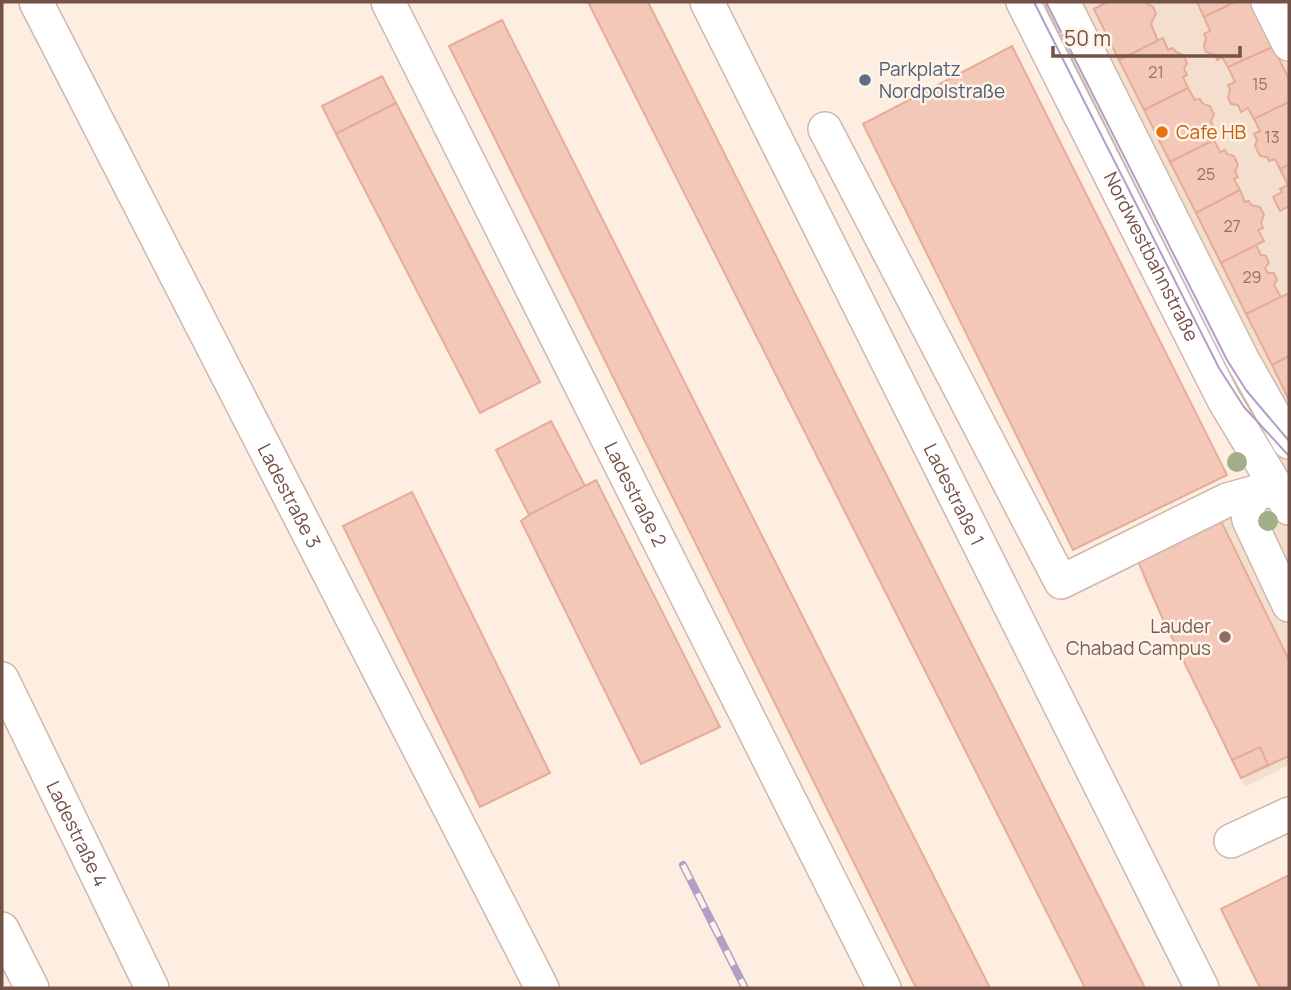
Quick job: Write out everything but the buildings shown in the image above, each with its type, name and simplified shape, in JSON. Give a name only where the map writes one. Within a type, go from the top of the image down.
[{"type":"street","name":"Ladestraße 3","points":[[36,2],[542,988]]},
{"type":"street","name":"Ladestraße 2","points":[[387,2],[884,988]]},
{"type":"street","name":"Ladestraße 1","points":[[706,2],[1202,988]]},
{"type":"street","name":"Nordwestbahnstraße","points":[[1023,2],[1275,497]]},
{"type":"street","name":"Nordwestbahnstraße","points":[[1063,2],[1242,359],[1289,442]]},
{"type":"street","points":[[1268,2],[1289,44]]},
{"type":"street","points":[[825,129],[1061,582],[1227,500],[1275,497]]},
{"type":"street","points":[[1275,497],[1247,508],[1249,520],[1289,604]]},
{"type":"street","name":"Ladestraße 4","points":[[2,679],[152,988]]},
{"type":"street","points":[[1231,841],[1289,814]]},
{"type":"street","points":[[2,929],[32,988]]},
{"type":"shaded area","points":[[1047,2],[1289,2],[1289,765],[1245,787],[1145,583],[1137,559],[1261,482]]},
{"type":"tram line","points":[[1034,2],[1219,368],[1244,407],[1289,456]]},
{"type":"tram line","points":[[1046,2],[1227,360],[1246,390],[1289,441]]},
{"type":"railway","points":[[683,865],[745,988]]},
{"type":"place","name":"Parkplatz Nordpolstraße","points":[[865,80]]},
{"type":"place","name":"Cafe HB","points":[[1162,132]]},
{"type":"place","name":"Lauder Chabad Campus","points":[[1225,637]]}]
